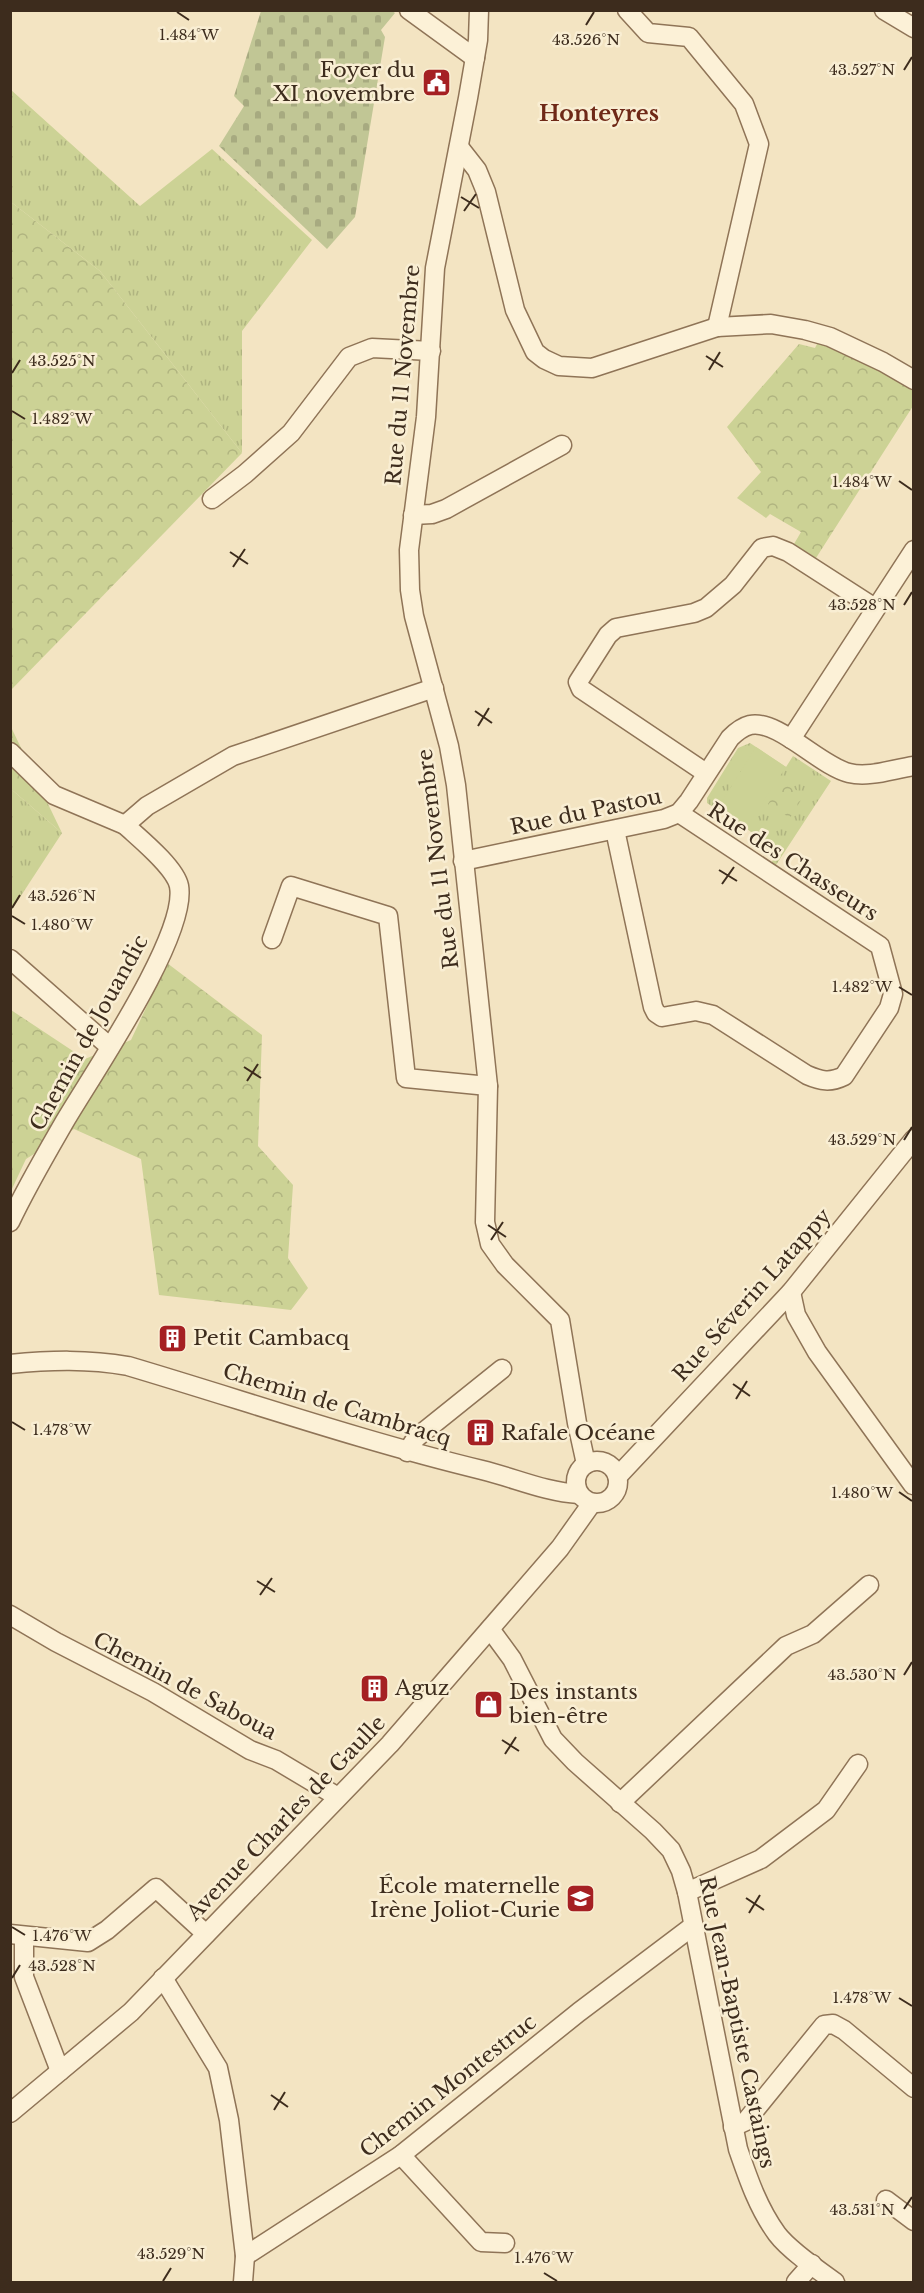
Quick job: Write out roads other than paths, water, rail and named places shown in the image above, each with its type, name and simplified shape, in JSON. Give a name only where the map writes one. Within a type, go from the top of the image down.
[{"type":"street","points":[[409,10],[475,58]]},
{"type":"street","name":"Rue du 11 Novembre","points":[[479,10],[475,58],[436,258],[426,417],[409,550],[410,590],[414,616],[435,687],[456,785],[488,1086],[485,1222],[490,1244],[505,1265],[560,1320],[586,1464]]},
{"type":"street","points":[[627,10],[648,33],[689,37],[744,104],[759,144],[717,327]]},
{"type":"street","points":[[884,10],[914,28]]},
{"type":"street","points":[[459,147],[477,170],[486,192],[515,310],[535,352],[543,359],[559,366],[592,368],[717,327],[771,324],[805,330],[830,338],[883,362],[914,380]]},
{"type":"street","points":[[212,499],[245,474],[291,433],[349,357],[372,348],[430,351]]},
{"type":"street","points":[[413,515],[432,514],[446,509],[562,445]]},
{"type":"street","points":[[705,773],[581,688],[578,682],[608,635],[616,628],[694,613],[706,608],[733,585],[762,548],[773,546],[788,552],[875,608]]},
{"type":"street","points":[[791,740],[914,550]]},
{"type":"street","points":[[125,825],[147,806],[233,756],[435,687]]},
{"type":"street","name":"Rue du Pastou","points":[[463,861],[615,830],[664,819],[679,813],[730,738],[738,730],[751,725],[768,727],[849,773],[865,774],[914,766]]},
{"type":"street","name":"Chemin de Jouandic","points":[[10,752],[54,795],[125,825],[161,858],[179,885],[177,919],[141,995],[64,1122],[10,1222]]},
{"type":"street","name":"Rue des Chasseurs","points":[[615,830],[656,1013],[662,1017],[696,1011],[713,1015],[807,1075],[821,1081],[835,1080],[844,1076],[889,1008],[893,994],[880,946],[679,813]]},
{"type":"street","points":[[272,939],[291,886],[388,916],[406,1078],[488,1086]]},
{"type":"street","points":[[10,959],[110,1047]]},
{"type":"street","name":"Rue Séverin Latappy","points":[[618,1476],[791,1292],[914,1138]]},
{"type":"street","points":[[791,1292],[796,1315],[817,1352],[913,1485]]},
{"type":"street","name":"Chemin de Cambracq","points":[[10,1364],[60,1359],[100,1361],[128,1366],[407,1452],[585,1498]]},
{"type":"street","points":[[407,1452],[416,1438],[502,1369]]},
{"type":"street","points":[[601,1461],[614,1469],[618,1476],[615,1494],[609,1500],[601,1503],[585,1498],[576,1486],[576,1477],[586,1464],[601,1461]]},
{"type":"street","name":"Avenue Charles de Gaulle","points":[[10,2113],[130,2012],[390,1744],[561,1548],[585,1498]]},
{"type":"street","points":[[620,1803],[786,1646],[813,1634],[869,1585]]},
{"type":"street","name":"Chemin de Saboua","points":[[10,1615],[56,1642],[153,1692],[250,1750],[276,1760],[338,1797]]},
{"type":"street","name":"Rue Jean-Baptiste Castaings","points":[[490,1629],[512,1659],[554,1739],[671,1850],[681,1871],[687,1892],[738,2149],[760,2207],[778,2236],[835,2283]]},
{"type":"street","points":[[687,1892],[761,1859],[826,1810],[858,1764]]},
{"type":"street","points":[[60,2071],[24,1977],[17,1935],[88,1942],[107,1930],[156,1888],[206,1934]]},
{"type":"street","name":"Chemin Montestruc","points":[[245,2256],[401,2155],[579,2012],[693,1926]]},
{"type":"street","points":[[164,1978],[218,2068],[230,2120],[245,2256],[243,2283]]},
{"type":"street","points":[[734,2127],[747,2121],[824,2025],[833,2024],[844,2030],[914,2088]]},
{"type":"street","points":[[401,2155],[482,2242],[505,2243]]},
{"type":"street","points":[[886,2200],[914,2221]]},
{"type":"street","points":[[796,2283],[812,2264]]},
{"type":"place","name":"Foyer du XI novembre","points":[[436,82]]},
{"type":"place","name":"Petit Cambacq","points":[[172,1338]]},
{"type":"place","name":"Rafale Océane","points":[[480,1433]]},
{"type":"place","name":"Aguz","points":[[374,1688]]},
{"type":"place","name":"Des instants bien-être","points":[[488,1704]]},
{"type":"place","name":"École maternelle Irène Joliot-Curie","points":[[581,1898]]},
{"type":"district","name":"Honteyres","points":[[599,113]]}]
